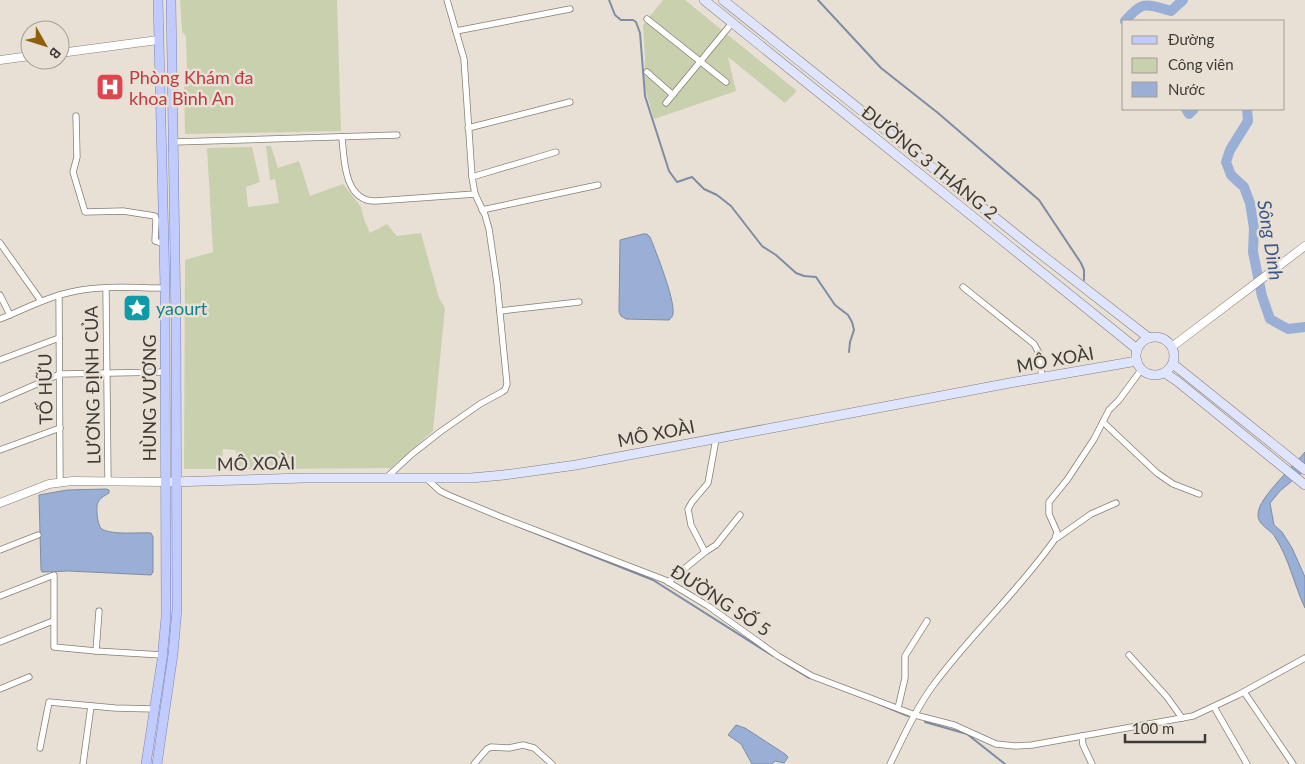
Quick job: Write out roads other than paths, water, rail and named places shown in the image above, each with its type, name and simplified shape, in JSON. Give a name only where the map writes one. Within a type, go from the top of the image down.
[{"type":"main road","name":"HÙNG VƯƠNG","points":[[146,764],[166,617],[165,288],[158,0]]},
{"type":"main road","name":"HÙNG VƯƠNG","points":[[158,764],[175,631],[174,142],[171,0]]},
{"type":"main road","name":"ĐƯỜNG 3 THÁNG 2","points":[[704,0],[1137,350]]},
{"type":"main road","name":"ĐƯỜNG 3 THÁNG 2","points":[[723,0],[823,82],[1149,338]]},
{"type":"main road","points":[[158,40],[171,40]]},
{"type":"main road","points":[[162,143],[174,142]]},
{"type":"main road","points":[[1161,337],[1172,346],[1175,357],[1173,364],[1165,373],[1152,376],[1141,370],[1137,362],[1137,350],[1143,341],[1149,338],[1161,337]]},
{"type":"main road","name":"MÔ XOÀI","points":[[166,482],[304,478],[427,479],[512,474],[576,465],[1137,362]]},
{"type":"main road","points":[[1173,364],[1305,470]]},
{"type":"main road","points":[[1165,373],[1305,485]]},
{"type":"street","points":[[386,478],[440,432],[480,404],[505,390],[507,384],[497,283],[489,229],[475,194],[472,176],[465,69],[447,0]]},
{"type":"street","points":[[456,31],[570,9]]},
{"type":"street","points":[[647,19],[726,82]]},
{"type":"street","points":[[666,103],[732,23]]},
{"type":"street","points":[[70,52],[158,40]]},
{"type":"street","points":[[0,60],[20,57]]},
{"type":"street","points":[[647,72],[673,94]]},
{"type":"street","points":[[815,90],[823,82]]},
{"type":"street","points":[[468,128],[570,102]]},
{"type":"street","points":[[76,116],[77,157],[73,172],[85,212],[124,211],[155,216],[155,240],[164,244]]},
{"type":"street","points":[[174,142],[397,135]]},
{"type":"street","points":[[342,137],[348,180],[353,188],[366,200],[376,201],[475,194]]},
{"type":"street","points":[[472,176],[556,152]]},
{"type":"street","points":[[482,210],[598,185]]},
{"type":"street","points":[[0,243],[41,301]]},
{"type":"street","points":[[1172,346],[1305,246]]},
{"type":"street","points":[[1024,259],[1033,248]]},
{"type":"street","points":[[0,319],[41,301],[82,290],[165,288]]},
{"type":"street","points":[[962,288],[1034,344],[1039,353],[1042,378]]},
{"type":"street","name":"LƯƠNG ĐỊNH CỦA","points":[[106,289],[108,482]]},
{"type":"street","points":[[0,295],[10,315]]},
{"type":"street","name":"TỐ HỮU","points":[[59,295],[60,482]]},
{"type":"street","points":[[500,311],[579,302]]},
{"type":"street","points":[[0,360],[59,338]]},
{"type":"street","points":[[1055,539],[1057,532],[1049,514],[1048,504],[1067,480],[1109,410],[1119,400],[1141,370]]},
{"type":"street","points":[[0,400],[60,374],[165,372]]},
{"type":"street","points":[[1103,422],[1157,473],[1173,484],[1200,494]]},
{"type":"street","points":[[0,450],[60,428]]},
{"type":"street","points":[[705,552],[691,524],[688,509],[708,483],[716,439]]},
{"type":"street","name":"ĐƯỜNG SỐ 5","points":[[427,479],[440,491],[448,495],[668,582],[708,606],[778,656],[806,673],[915,715],[954,725],[990,742],[1008,746],[1032,745],[1199,714],[1244,692],[1305,658]]},
{"type":"street","points":[[0,503],[49,484],[60,482],[166,482]]},
{"type":"street","points":[[890,764],[927,694],[1003,605],[1055,539],[1091,514],[1116,503]]},
{"type":"street","points":[[668,582],[716,545],[740,515]]},
{"type":"street","points":[[0,550],[38,535]]},
{"type":"street","points":[[0,596],[54,575],[54,647],[162,655]]},
{"type":"street","points":[[96,651],[99,611]]},
{"type":"street","points":[[0,642],[53,621]]},
{"type":"street","points":[[898,708],[905,678],[905,656],[927,621]]},
{"type":"street","points":[[1129,655],[1167,697],[1182,718]]},
{"type":"street","points":[[0,688],[29,677]]},
{"type":"street","points":[[1244,692],[1293,764]]},
{"type":"street","points":[[40,748],[49,702],[154,709]]},
{"type":"street","points":[[83,764],[91,706]]},
{"type":"street","points":[[1214,707],[1247,764]]},
{"type":"street","points":[[1082,736],[1083,745],[1092,764]]},
{"type":"street","points":[[474,764],[491,747],[509,748],[523,745],[534,748],[552,764]]},
{"type":"water","points":[[647,234],[650,237],[668,287],[673,307],[673,315],[669,320],[626,319],[619,312],[620,240]]},
{"type":"water","points":[[1305,452],[1305,470],[1280,491],[1270,503],[1274,525],[1282,532],[1292,548],[1305,577],[1305,608],[1280,545],[1260,522],[1258,514],[1261,503],[1266,496]]},
{"type":"water","points":[[67,490],[109,490],[109,493],[101,498],[97,504],[97,517],[100,527],[103,530],[116,533],[151,533],[153,537],[153,572],[151,575],[69,571],[42,572],[39,495]]},
{"type":"water","points":[[736,725],[745,728],[785,754],[788,757],[784,763],[775,761],[772,764],[752,764],[741,744],[728,735]]},
{"type":"waterway","points":[[609,0],[615,15],[621,20],[633,20],[636,22],[640,33],[645,96],[669,171],[677,182],[692,177],[704,189],[717,195],[731,206],[762,246],[776,255],[796,273],[816,277],[835,305],[848,315],[852,322],[854,330],[849,352]]},
{"type":"waterway","points":[[818,0],[881,68],[938,113],[1039,200],[1081,263],[1084,270],[1084,280]]},
{"type":"waterway","name":"Sông Dinh","points":[[1126,20],[1141,7],[1150,6],[1171,11],[1183,0]]},
{"type":"waterway","name":"Sông Dinh","points":[[1187,110],[1189,114],[1193,110]]},
{"type":"waterway","name":"Sông Dinh","points":[[1247,110],[1248,121],[1230,150],[1226,162],[1231,175],[1244,187],[1250,203],[1254,228],[1253,252],[1262,296],[1270,319],[1288,329],[1305,327]]},
{"type":"waterway","points":[[515,525],[653,580],[773,656]]},
{"type":"waterway","points":[[783,662],[809,678]]},
{"type":"waterway","points":[[879,704],[908,716]]},
{"type":"waterway","points":[[925,722],[967,734],[1005,764]]},
{"type":"place","name":"Phòng Khám đa khoa Bình An","points":[[110,87]]},
{"type":"place","name":"yaourt","points":[[137,308]]}]
